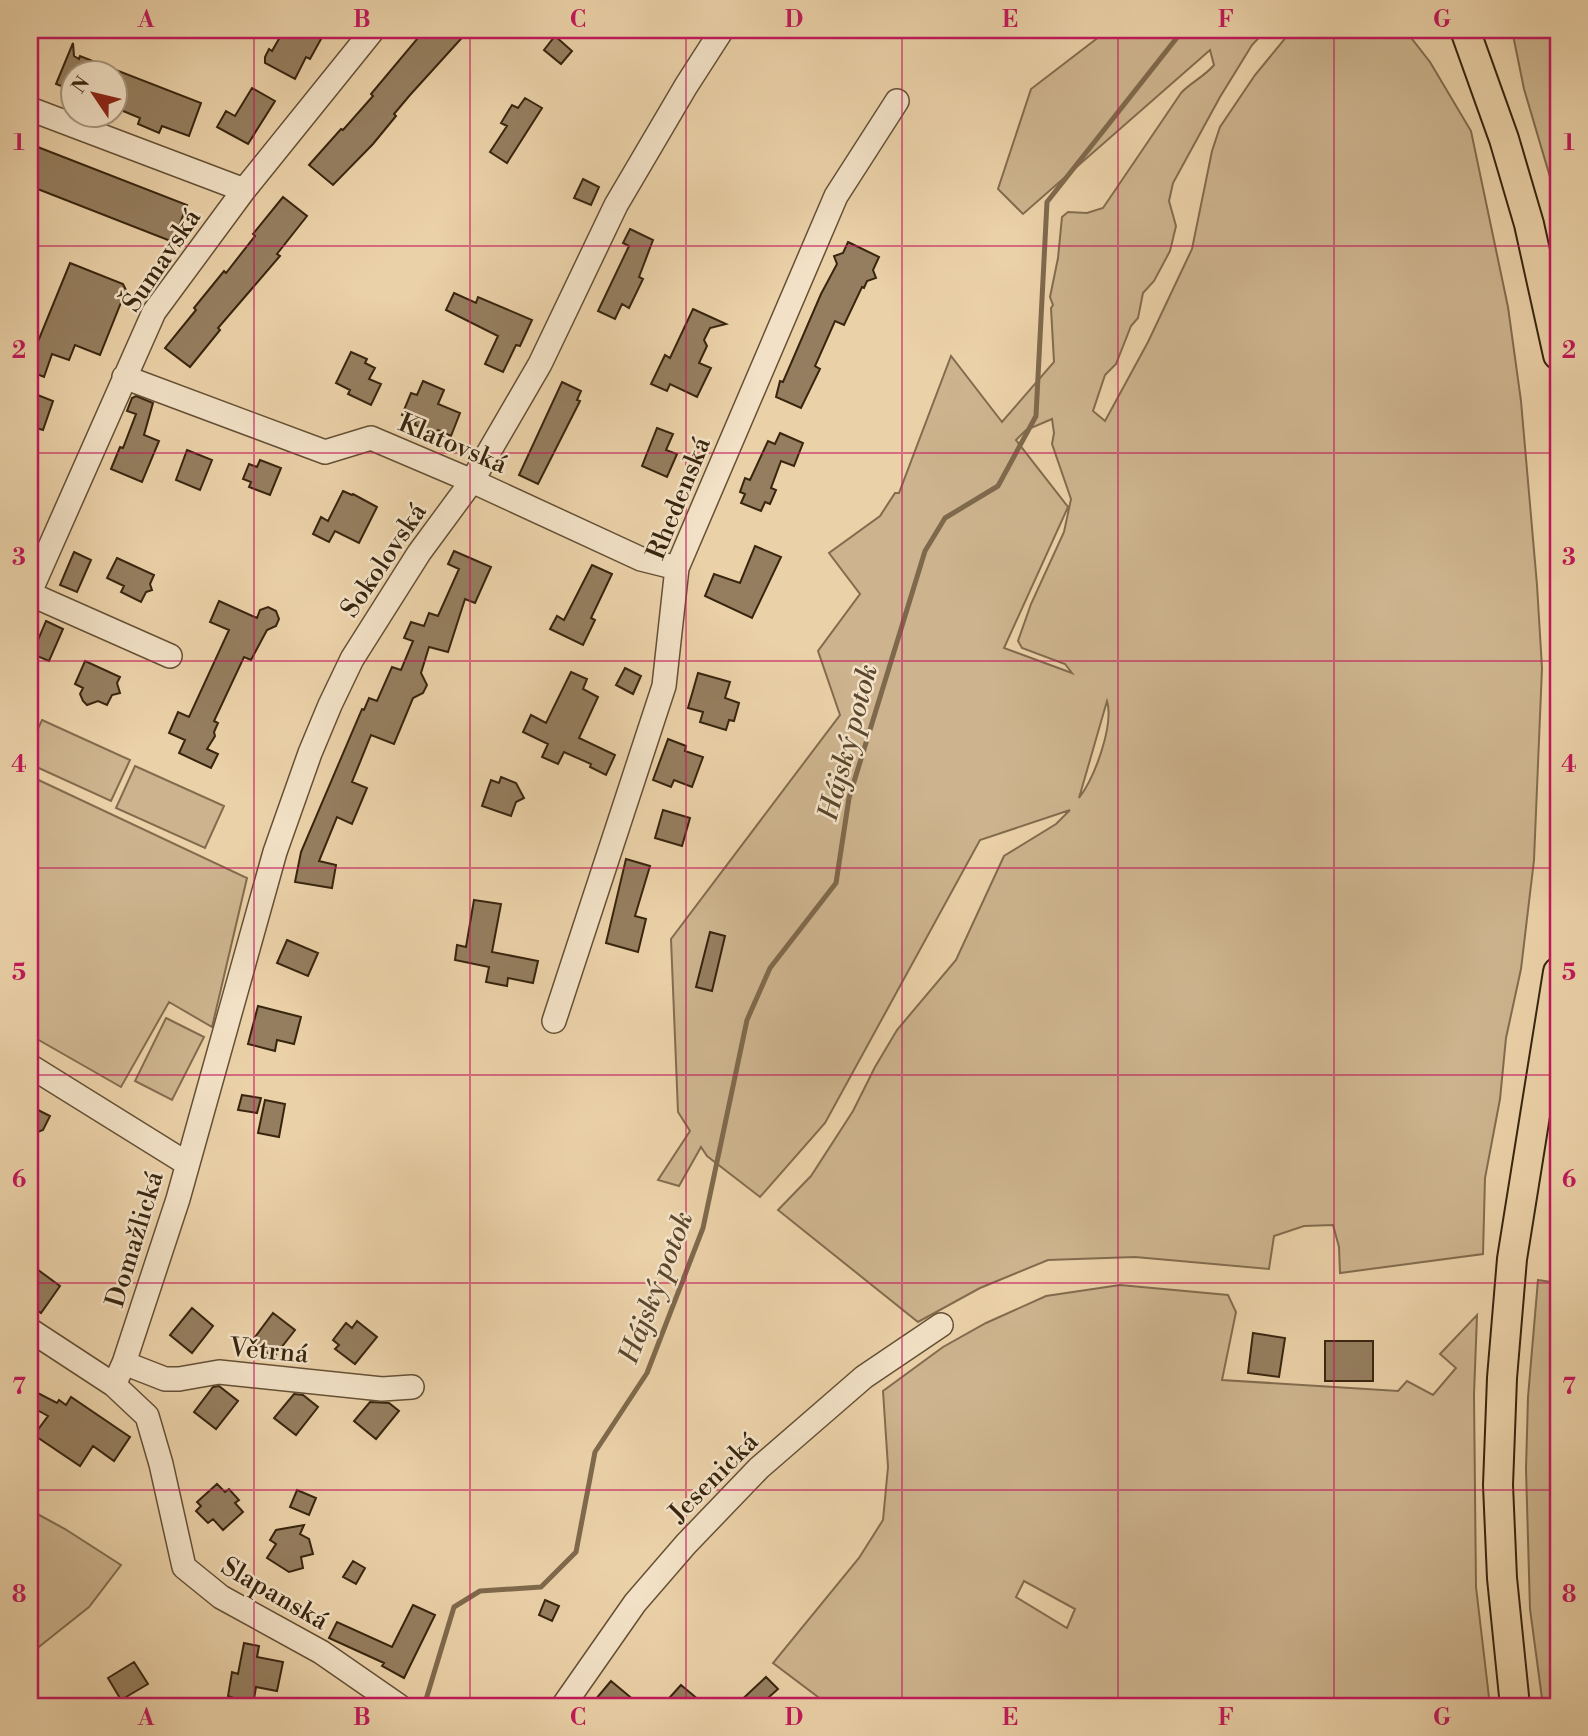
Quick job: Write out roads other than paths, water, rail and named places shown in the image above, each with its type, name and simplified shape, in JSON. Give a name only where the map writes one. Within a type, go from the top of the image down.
[{"type":"main road","points":[[1465,30],[1515,176],[1532,237],[1558,355]]},
{"type":"main road","points":[[1515,1706],[1502,1578],[1498,1485],[1502,1378],[1512,1259],[1558,972]]},
{"type":"street","name":"Šumavská","points":[[30,593],[154,313],[244,190],[373,30]]},
{"type":"street","name":"Sokolovská","points":[[186,1163],[275,852],[330,705],[352,659],[419,553],[472,481],[540,364],[617,205],[722,30]]},
{"type":"street","name":"Rhedenská","points":[[554,1021],[664,686],[677,568],[836,196],[897,101]]},
{"type":"street","points":[[30,109],[244,190]]},
{"type":"street","name":"Klatovská","points":[[124,377],[325,452],[371,438],[641,559],[677,568]]},
{"type":"street","points":[[30,593],[170,656]]},
{"type":"street","name":"Domažlická","points":[[30,1066],[186,1163],[178,1199],[124,1363],[114,1385]]},
{"type":"street","name":"Jesenická","points":[[563,1706],[635,1604],[686,1544],[759,1468],[864,1377],[941,1325]]},
{"type":"street","points":[[30,1330],[114,1385]]},
{"type":"street","name":"Větrná","points":[[124,1363],[165,1379],[179,1380],[219,1372],[382,1389],[412,1387]]},
{"type":"street","name":"Slapanská","points":[[114,1385],[147,1416],[161,1464],[184,1567],[221,1597],[321,1652],[399,1706]]},
{"type":"waterway","name":"Hájský potok","points":[[424,1706],[454,1607],[480,1591],[541,1587],[576,1552],[595,1452],[647,1373],[703,1228],[747,1020],[770,968],[836,883],[849,798],[925,551],[945,518],[998,486],[1036,416],[1047,202],[1183,30]]}]
